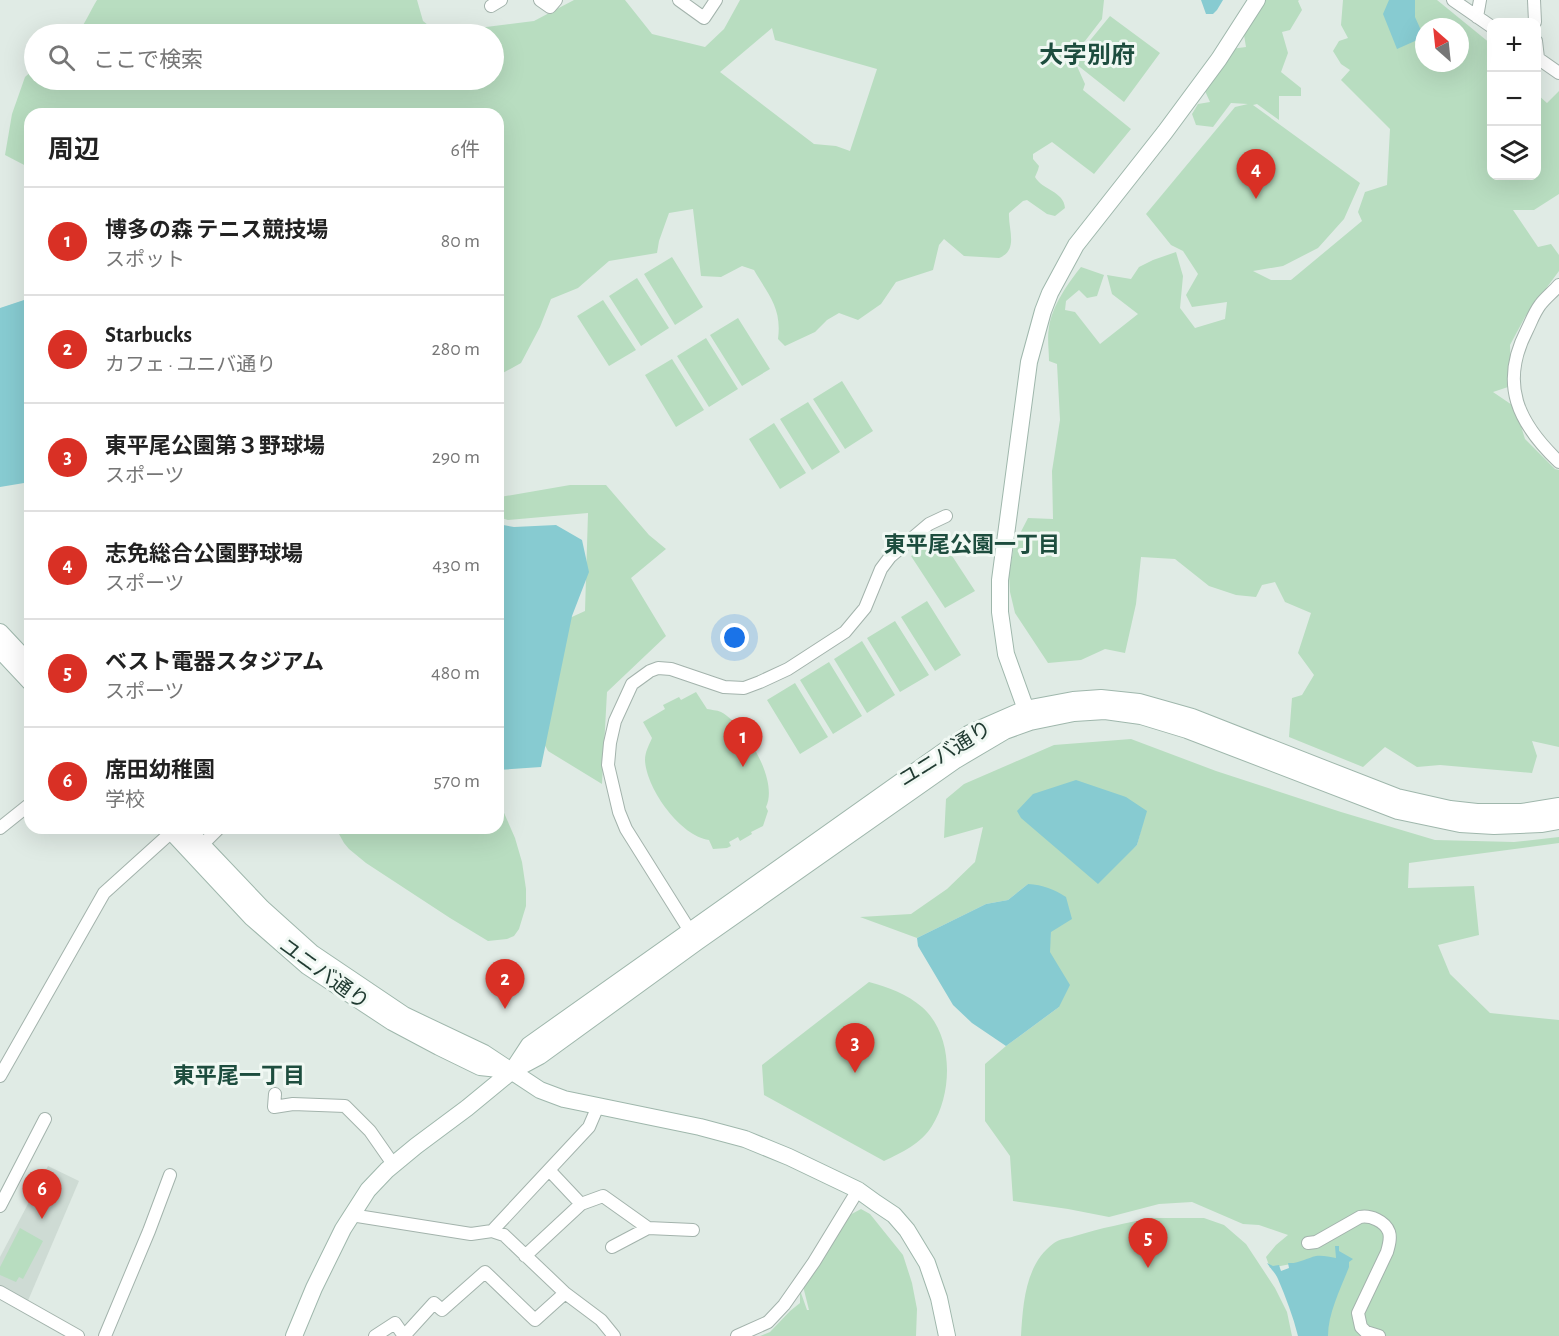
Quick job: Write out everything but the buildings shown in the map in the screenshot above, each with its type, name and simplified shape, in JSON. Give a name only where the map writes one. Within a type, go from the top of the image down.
[{"type":"street","points":[[540,0],[550,7],[555,0]]},
{"type":"street","points":[[679,0],[704,18],[716,0]]},
{"type":"street","points":[[1028,715],[1006,654],[1000,612],[1000,580],[1029,362],[1042,311],[1076,244],[1192,96],[1257,0]]},
{"type":"street","points":[[1453,0],[1487,24]]},
{"type":"street","points":[[1477,17],[1480,0]]},
{"type":"street","points":[[1534,0],[1535,18]]},
{"type":"street","points":[[1541,61],[1559,73]]},
{"type":"street","points":[[1559,285],[1539,306],[1522,340],[1513,373],[1517,403],[1528,426],[1540,445],[1559,462]]},
{"type":"street","points":[[690,931],[626,829],[612,785],[608,765],[610,743],[615,721],[632,684],[658,668],[671,669],[724,687],[744,688],[788,669],[845,632],[865,608],[881,569],[890,557],[929,524],[946,516]]},
{"type":"street","points":[[0,632],[24,658]]},
{"type":"street","points":[[0,650],[24,676]]},
{"type":"street","name":"ユニバ通り","points":[[512,1071],[529,1045],[970,733],[1073,700],[1101,698],[1139,702],[1192,717],[1397,797],[1450,809],[1477,812],[1522,812],[1559,806]]},
{"type":"street","name":"ユニバ通り","points":[[512,1071],[540,1056],[688,948],[956,760],[1028,715],[1106,711],[1141,716],[1187,730],[1398,811],[1460,824],[1494,826],[1559,821]]},
{"type":"street","points":[[0,828],[24,809]]},
{"type":"street","points":[[0,1076],[104,893],[169,834]]},
{"type":"street","name":"ユニバ通り","points":[[180,834],[312,953],[404,1015],[484,1053],[512,1071]]},
{"type":"street","points":[[197,850],[213,834]]},
{"type":"street","points":[[297,1335],[314,1288],[351,1215],[368,1190],[393,1164],[512,1071],[540,1090],[564,1099],[700,1127],[745,1139],[858,1190],[894,1215],[921,1252],[939,1298],[947,1336]]},
{"type":"street","points":[[275,1094],[274,1107],[293,1104],[345,1106],[370,1131],[393,1164]]},
{"type":"street","points":[[492,1231],[589,1127],[598,1106]]},
{"type":"street","points":[[0,1206],[45,1119]]},
{"type":"street","points":[[549,1170],[581,1204]]},
{"type":"street","points":[[105,1336],[170,1175]]},
{"type":"street","points":[[737,1336],[768,1322],[784,1305],[814,1262],[858,1190]]},
{"type":"street","points":[[525,1256],[581,1204],[603,1196],[648,1227],[693,1230]]},
{"type":"street","points":[[351,1215],[471,1234],[492,1231],[504,1235],[565,1293],[601,1320],[614,1336]]},
{"type":"street","points":[[1308,1243],[1316,1242],[1360,1217],[1367,1216],[1376,1219],[1384,1225],[1389,1232],[1388,1252],[1358,1313],[1361,1327],[1366,1332],[1379,1336]]},
{"type":"street","points":[[612,1246],[648,1227]]},
{"type":"street","points":[[375,1336],[395,1323],[404,1336],[434,1303],[442,1310],[485,1272],[535,1320],[565,1293]]},
{"type":"street","points":[[0,1292],[78,1336]]},
{"type":"shaded area","points":[[48,1166],[79,1181],[27,1303],[0,1288],[0,1257]]},
{"type":"green space","points":[[97,0],[417,0],[423,21],[427,24],[84,24]]},
{"type":"green space","points":[[574,0],[625,0],[652,34],[705,47],[724,29],[740,0],[1104,0],[1102,19],[1085,41],[1076,47],[1072,58],[1074,60],[1110,16],[1160,53],[1124,102],[1076,64],[1085,84],[1083,90],[1131,129],[1094,174],[1052,142],[1033,154],[1033,159],[1039,166],[1035,177],[1042,185],[1061,198],[1065,208],[1055,216],[1047,214],[1027,200],[1023,201],[1009,213],[1011,244],[1009,250],[999,258],[964,256],[944,239],[939,245],[933,270],[896,282],[881,304],[858,320],[839,313],[827,320],[815,332],[785,346],[778,339],[776,310],[754,270],[742,266],[721,277],[701,276],[693,209],[669,213],[657,253],[609,261],[578,288],[551,299],[540,327],[521,363],[504,372],[504,108],[24,108],[24,165],[5,155],[12,114],[24,80],[24,90],[504,90],[504,25],[534,21]],"holes":[[[772,28],[775,40],[877,69],[850,151],[836,146],[814,144],[720,72]]]},
{"type":"green space","points":[[1265,0],[1299,0],[1302,10],[1290,30],[1282,32],[1288,53],[1281,72],[1301,88],[1301,96],[1279,96],[1279,120],[1257,104],[1253,105],[1360,183],[1344,219],[1318,248],[1283,266],[1253,271],[1271,280],[1291,280],[1362,221],[1358,212],[1365,192],[1387,185],[1390,129],[1341,80],[1350,70],[1341,64],[1333,51],[1339,41],[1348,38],[1341,25],[1343,0],[1437,0],[1459,18],[1415,18],[1415,72],[1469,72],[1469,26],[1487,41],[1487,180],[1541,180],[1541,98],[1547,103],[1559,91],[1559,194],[1534,210],[1513,210],[1538,247],[1551,244],[1559,255],[1559,271],[1525,317],[1510,345],[1511,386],[1493,392],[1515,407],[1525,439],[1555,469],[1559,470],[1559,747],[1532,741],[1537,756],[1532,773],[1440,765],[1417,767],[1385,747],[1363,767],[1289,737],[1292,698],[1302,695],[1314,675],[1298,653],[1311,613],[1285,602],[1275,582],[1262,585],[1256,597],[1236,595],[1209,586],[1175,559],[1141,557],[1136,604],[1125,653],[1105,649],[1081,660],[1048,663],[1015,613],[1009,575],[1014,545],[1028,518],[1053,519],[1052,471],[1060,420],[1057,364],[1049,361],[1048,331],[1053,311],[1071,280],[1081,267],[1104,275],[1097,296],[1087,298],[1079,290],[1066,301],[1065,310],[1075,312],[1100,344],[1138,314],[1112,294],[1107,275],[1131,279],[1139,267],[1176,252],[1183,276],[1180,308],[1195,328],[1225,319],[1227,302],[1192,307],[1186,295],[1198,274],[1183,251],[1171,245],[1146,214],[1235,107],[1248,104],[1231,103],[1213,127],[1196,125],[1192,114],[1198,104],[1210,102],[1205,91],[1231,49],[1246,47],[1243,29]]},
{"type":"green space","points":[[672,257],[703,307],[675,325],[644,274]]},
{"type":"green space","points":[[637,278],[669,328],[641,346],[609,296]]},
{"type":"green space","points":[[603,300],[636,350],[609,366],[577,316]]},
{"type":"green space","points":[[738,318],[770,369],[742,386],[710,335]]},
{"type":"green space","points":[[706,338],[738,389],[709,407],[677,356]]},
{"type":"green space","points":[[672,359],[704,410],[676,427],[645,375]]},
{"type":"green space","points":[[842,381],[873,431],[845,449],[813,399]]},
{"type":"green space","points":[[808,402],[840,452],[812,470],[780,419]]},
{"type":"green space","points":[[774,423],[806,473],[780,489],[749,439]]},
{"type":"green space","points":[[570,485],[606,485],[649,535],[666,549],[631,578],[666,636],[607,692],[602,784],[548,751],[518,695],[532,635],[585,611],[588,513],[508,520],[504,519],[504,496]]},
{"type":"green space","points":[[941,539],[975,591],[945,608],[911,556]]},
{"type":"green space","points":[[927,601],[961,655],[935,671],[901,617]]},
{"type":"green space","points":[[895,621],[929,675],[900,692],[867,638]]},
{"type":"green space","points":[[862,641],[895,695],[867,713],[834,659]]},
{"type":"green space","points":[[829,662],[862,716],[833,734],[800,680]]},
{"type":"green space","points":[[795,683],[828,737],[800,754],[767,700]]},
{"type":"green space","points":[[696,692],[707,709],[721,712],[740,729],[757,754],[768,783],[769,796],[766,807],[768,811],[763,826],[740,841],[738,837],[729,842],[731,846],[727,848],[713,849],[709,840],[698,837],[676,820],[658,797],[647,771],[645,757],[652,738],[643,722],[665,709],[663,705],[679,697],[681,700]]},
{"type":"green space","points":[[1131,739],[1216,771],[1435,840],[1514,842],[1559,837],[1559,843],[1409,863],[1408,888],[1474,886],[1479,935],[1438,945],[1450,974],[1490,1013],[1559,1020],[1559,1336],[1326,1336],[1317,1259],[1270,1268],[1266,1257],[1288,1235],[1259,1225],[1243,1224],[1192,1202],[1159,1204],[1109,1217],[1013,1201],[1010,1156],[985,1121],[985,1064],[1059,1007],[1049,952],[1051,932],[1028,884],[1008,900],[986,904],[917,938],[860,917],[911,914],[947,889],[975,862],[983,827],[944,838],[946,799],[964,784],[1054,745]],"holes":[[[1146,811],[1137,845],[1125,855]]]},
{"type":"green space","points":[[504,813],[522,862],[526,889],[526,906],[519,929],[514,936],[507,939],[488,941],[366,863],[344,843],[339,834],[504,834]]},
{"type":"green space","points":[[869,982],[897,991],[922,1007],[940,1033],[947,1065],[944,1097],[932,1126],[917,1142],[884,1161],[764,1095],[762,1065]]},
{"type":"green space","points":[[861,1209],[870,1214],[903,1255],[917,1309],[916,1336],[760,1336],[770,1332],[800,1303],[800,1290],[807,1310],[809,1310],[803,1286],[846,1217]]},
{"type":"green space","points":[[1152,1218],[1204,1218],[1224,1225],[1246,1244],[1275,1288],[1287,1312],[1292,1336],[1021,1336],[1027,1285],[1031,1273],[1044,1252],[1061,1240]]},
{"type":"green space","points":[[20,1228],[43,1241],[23,1279],[19,1277],[16,1282],[0,1275],[0,1267]]},
{"type":"water","points":[[1201,0],[1223,0],[1213,14],[1206,14]]},
{"type":"water","points":[[1389,0],[1415,0],[1415,41],[1397,49],[1383,14]]},
{"type":"water","points":[[24,300],[24,483],[0,487],[0,308]]},
{"type":"water","points":[[504,525],[514,527],[556,525],[582,540],[589,572],[572,616],[541,767],[504,770]]},
{"type":"water","points":[[1076,780],[1126,797],[1147,811],[1137,845],[1098,884],[1021,818],[1017,811],[1033,794]]},
{"type":"water","points":[[1028,884],[1048,888],[1066,897],[1072,919],[1051,932],[1050,952],[1070,985],[1059,1007],[1006,1046],[972,1023],[953,1005],[918,946],[917,938],[986,904],[1008,900]]},
{"type":"water","points":[[1335,1246],[1339,1246],[1339,1251],[1353,1259],[1349,1262],[1333,1310],[1328,1336],[1298,1336],[1278,1279],[1267,1263],[1273,1266],[1279,1265],[1281,1271],[1289,1268],[1288,1263],[1316,1256],[1336,1258]]},
{"type":"place","name":"志免総合公園野球場","points":[[1256,199]]},
{"type":"place","name":"博多の森 テニス競技場","points":[[743,767]]},
{"type":"place","name":"Starbucks","points":[[505,1009]]},
{"type":"place","name":"東平尾公園第３野球場","points":[[855,1073]]},
{"type":"place","name":"席田幼稚園","points":[[42,1219]]},
{"type":"place","name":"ベスト電器スタジアム","points":[[1148,1268]]},
{"type":"district","name":"大字別府","points":[[1087,56]]},
{"type":"district","name":"東平尾公園一丁目","points":[[972,545]]},
{"type":"district","name":"東平尾一丁目","points":[[239,1076]]}]
